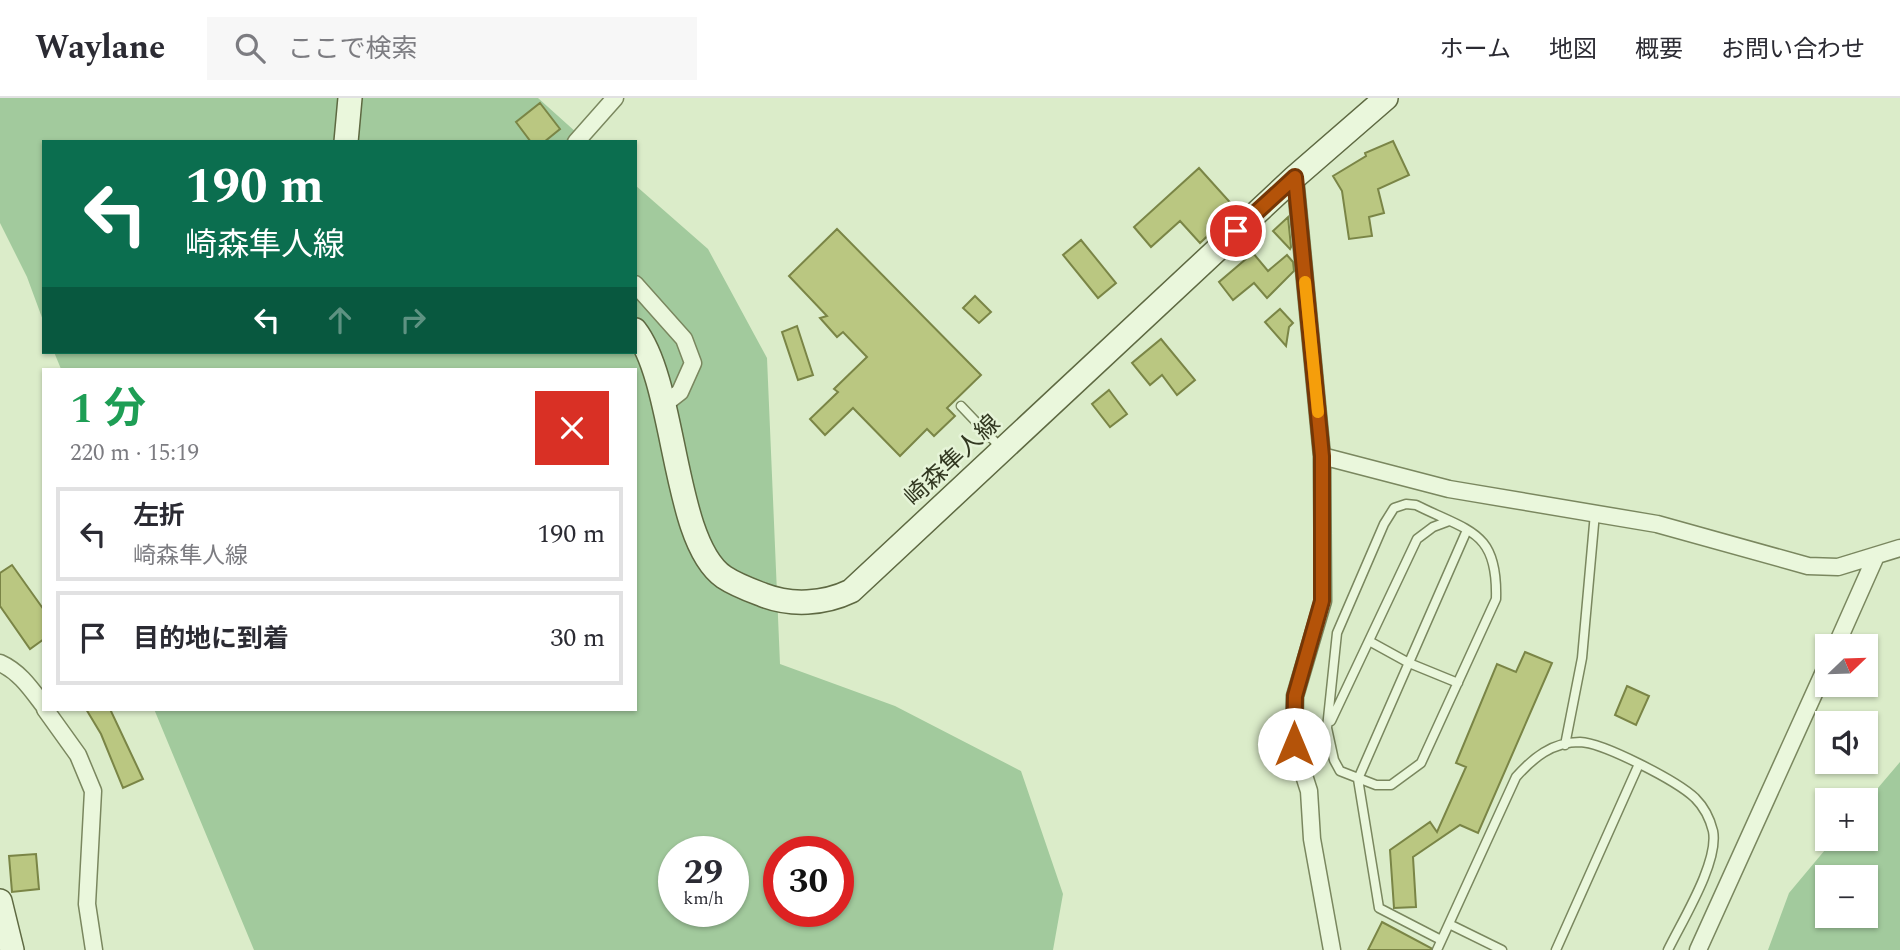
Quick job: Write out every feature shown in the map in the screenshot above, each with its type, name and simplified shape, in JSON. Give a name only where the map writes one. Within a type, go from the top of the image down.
[{"type":"main road","points":[[346,140],[350,98]]},
{"type":"main road","name":"崎森隼人線","points":[[637,334],[655,369],[662,407],[693,525],[706,557],[723,576],[778,601],[813,602],[850,591],[1376,102]]},
{"type":"main road","points":[[0,901],[12,950]]},
{"type":"street","points":[[578,140],[615,98]]},
{"type":"street","points":[[1295,177],[1322,456],[1322,601],[1295,696],[1294,744],[1309,791],[1312,839],[1332,950]]},
{"type":"street","points":[[637,286],[684,339],[693,363],[680,392],[662,407]]},
{"type":"street","points":[[1322,456],[1449,489],[1657,524],[1808,566],[1838,567],[1900,548]]},
{"type":"street","points":[[1841,634],[1876,556]]},
{"type":"street","points":[[0,663],[11,668],[28,684],[42,704]]},
{"type":"street","points":[[1698,950],[1815,692]]},
{"type":"street","points":[[47,711],[78,755],[93,791],[87,904],[94,950]]},
{"type":"lane","points":[[961,406],[1001,448]]},
{"type":"lane","points":[[1406,504],[1416,505],[1449,522],[1480,537],[1493,553],[1497,571],[1496,599],[1421,763],[1391,785],[1376,785],[1357,779],[1340,771],[1334,760],[1327,728],[1337,633],[1384,524],[1394,508],[1406,504]]},
{"type":"lane","points":[[1565,744],[1582,658],[1595,513]]},
{"type":"lane","points":[[1327,728],[1417,539],[1433,527],[1449,522]]},
{"type":"lane","points":[[1441,940],[1379,908],[1357,779],[1467,530]]},
{"type":"lane","points":[[1369,640],[1409,663],[1458,683]]},
{"type":"lane","points":[[1437,950],[1516,777],[1533,758],[1553,747],[1579,742],[1597,745],[1639,764],[1694,797],[1705,811],[1713,831],[1713,854],[1668,950]]},
{"type":"lane","points":[[1556,950],[1639,764]]},
{"type":"lane","points":[[1449,924],[1502,950]]},
{"type":"green space","points":[[0,98],[538,98],[585,140],[42,140],[42,318],[27,277],[0,223]]},
{"type":"green space","points":[[637,187],[708,249],[767,358],[780,664],[895,706],[1021,771],[1063,894],[1053,950],[254,950],[155,711],[637,711],[637,368],[61,368],[55,354],[637,354]]},
{"type":"green space","points":[[1900,762],[1900,950],[1768,950],[1789,893],[1824,851],[1878,851],[1878,788]]},
{"type":"building","points":[[540,103],[560,129],[546,140],[530,140],[516,122]]},
{"type":"building","points":[[1393,141],[1409,175],[1378,189],[1384,213],[1369,217],[1372,236],[1349,239],[1342,191],[1333,176],[1366,156],[1365,153]]},
{"type":"building","points":[[1199,168],[1236,209],[1200,243],[1180,221],[1151,247],[1134,227]]},
{"type":"building","points":[[1288,217],[1291,247],[1290,249],[1273,231]]},
{"type":"building","points":[[837,229],[981,375],[947,408],[955,416],[934,436],[927,429],[900,456],[853,408],[825,435],[810,419],[838,392],[834,389],[867,357],[843,332],[837,337],[820,318],[827,316],[789,276]]},
{"type":"building","points":[[1081,240],[1116,283],[1098,298],[1063,255]]},
{"type":"building","points":[[1253,253],[1268,271],[1287,255],[1293,262],[1294,271],[1267,298],[1254,283],[1233,300],[1219,282]]},
{"type":"building","points":[[975,296],[991,312],[979,323],[963,308]]},
{"type":"building","points":[[1280,309],[1293,323],[1289,327],[1286,346],[1265,322]]},
{"type":"building","points":[[797,326],[813,375],[798,380],[782,332]]},
{"type":"building","points":[[1161,339],[1195,380],[1177,395],[1162,375],[1150,385],[1132,363]]},
{"type":"building","points":[[1109,390],[1127,414],[1110,427],[1092,404]]},
{"type":"building","points":[[12,565],[42,607],[42,640],[30,649],[0,606],[0,573]]},
{"type":"building","points":[[1525,652],[1552,663],[1478,833],[1460,825],[1413,857],[1416,907],[1394,908],[1390,850],[1430,822],[1437,832],[1466,767],[1456,763],[1497,664],[1516,672]]},
{"type":"building","points":[[1627,686],[1649,696],[1636,725],[1615,715]]},
{"type":"building","points":[[87,711],[111,711],[143,779],[123,788],[101,734]]},
{"type":"building","points":[[36,854],[39,889],[12,892],[9,856]]},
{"type":"building","points":[[1382,922],[1431,948],[1431,950],[1368,950]]},
{"type":"slow traffic","points":[[1305,282],[1318,412]]},
{"type":"route","points":[[1236,231],[1295,177],[1322,456],[1322,601],[1295,696],[1294,744]]}]
